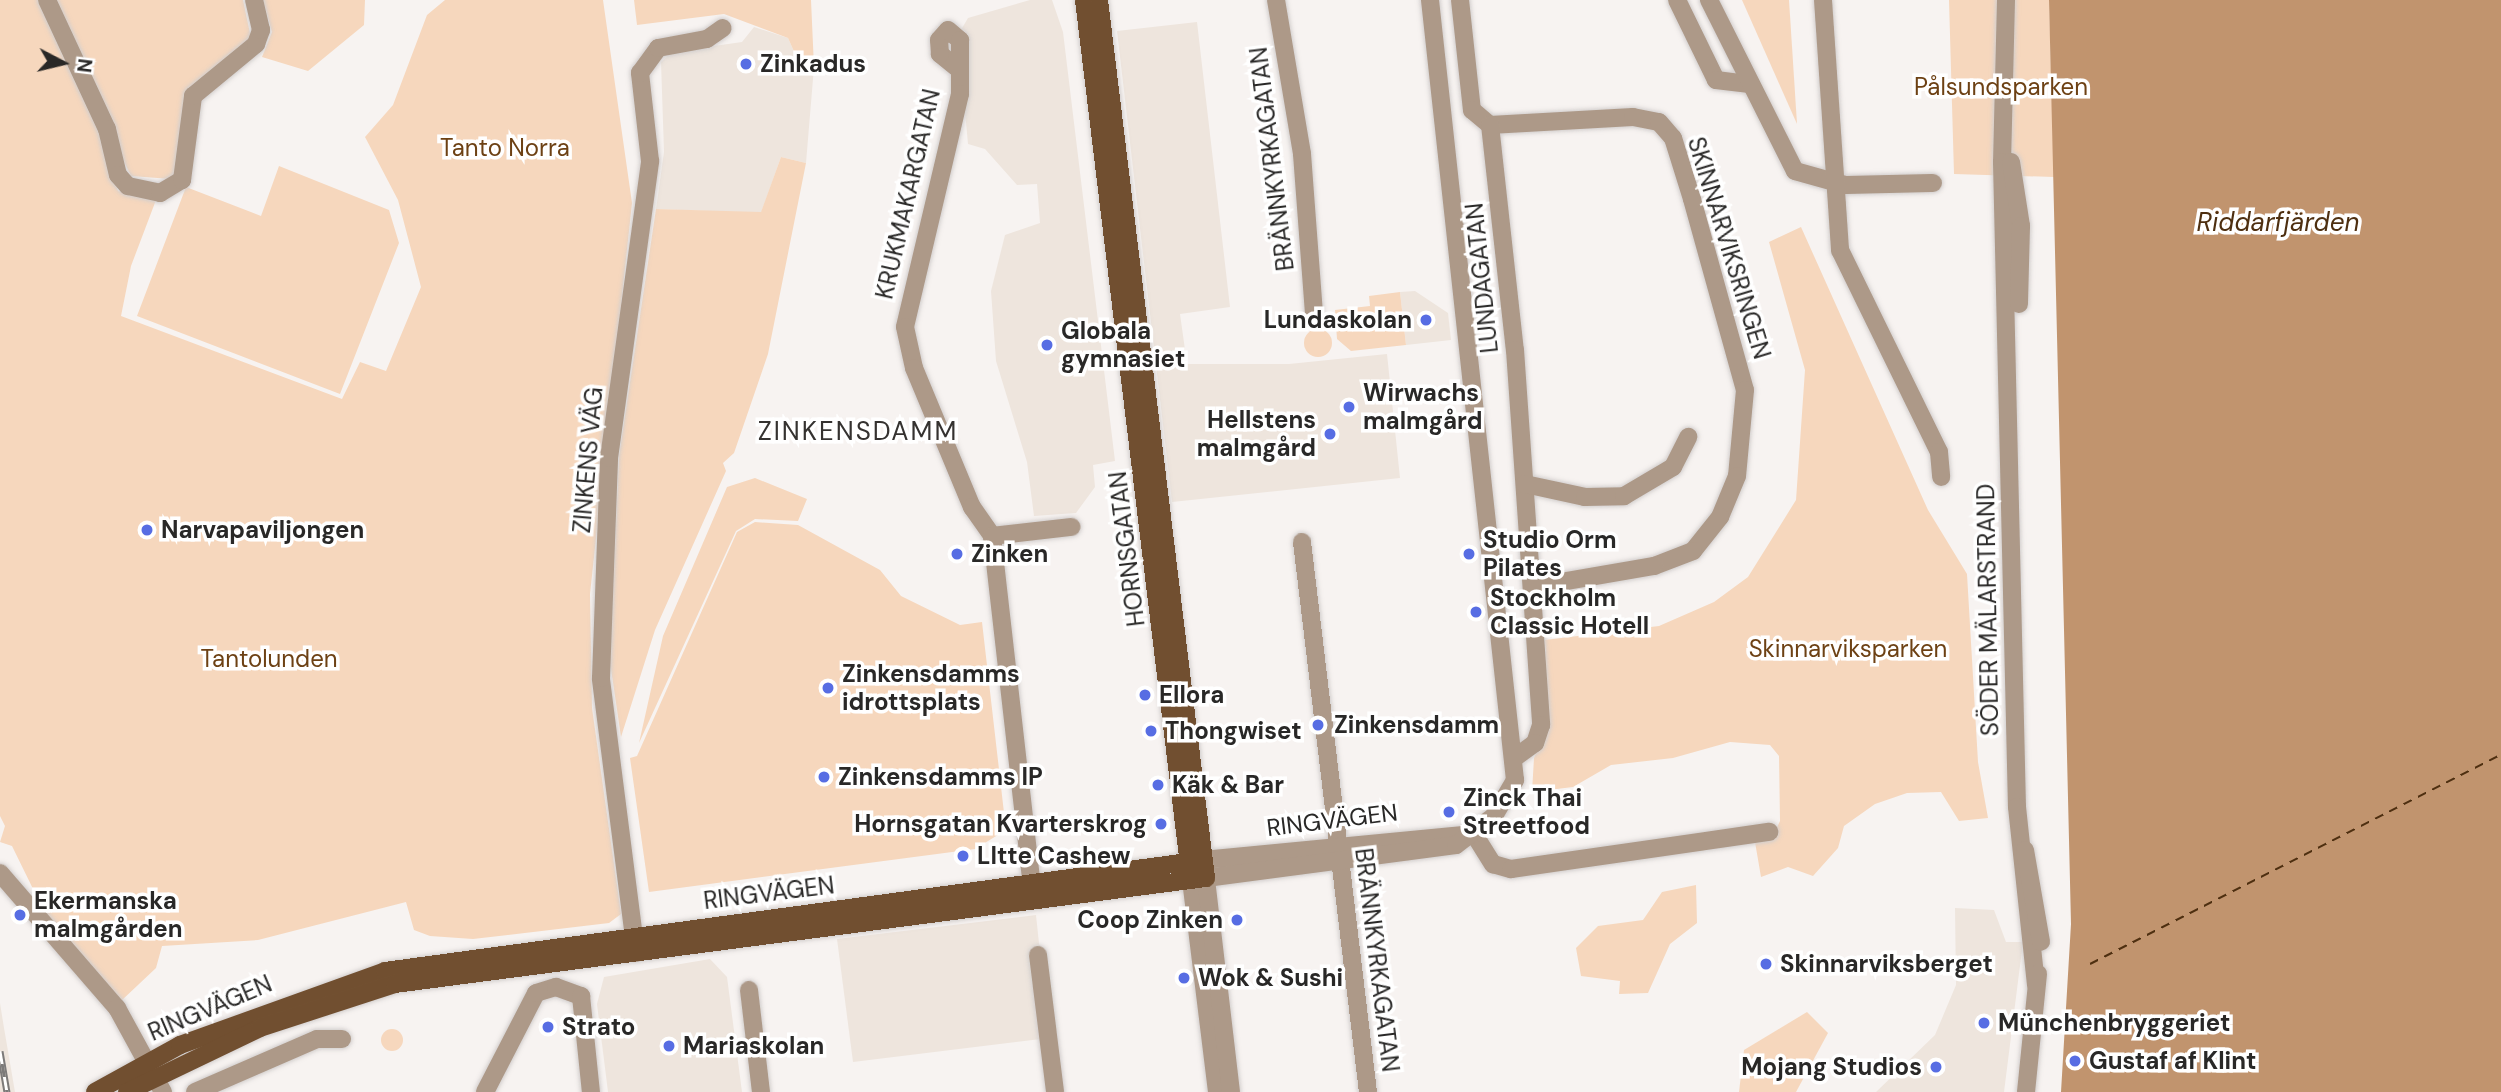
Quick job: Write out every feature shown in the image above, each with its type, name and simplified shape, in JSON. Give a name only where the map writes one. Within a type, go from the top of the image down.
[{"type":"main road","name":"HORNSGATAN","points":[[1084,0],[1196,860]]},
{"type":"main road","name":"HORNSGATAN","points":[[1099,0],[1198,879]]},
{"type":"main road","name":"RINGVÄGEN","points":[[1033,892],[1196,860]]},
{"type":"main road","name":"RINGVÄGEN","points":[[127,1092],[319,990],[445,969],[1033,892],[1198,879]]},
{"type":"main road","name":"RINGVÄGEN","points":[[95,1092],[155,1077]]},
{"type":"street","points":[[47,0],[107,129],[118,176],[128,186],[160,193],[182,180],[193,96],[256,44],[261,30],[254,0]]},
{"type":"street","name":"BRÄNNKYRKAGATAN","points":[[1276,0],[1299,131],[1314,312]]},
{"type":"street","name":"LUNDAGATAN","points":[[1430,0],[1514,758],[1515,780],[1503,805]]},
{"type":"street","points":[[1460,0],[1472,110],[1490,125]]},
{"type":"street","points":[[1677,0],[1716,80],[1750,84]]},
{"type":"street","points":[[1709,0],[1795,171],[1833,178],[1844,185],[1933,183]]},
{"type":"street","points":[[1823,0],[1840,250],[1939,452],[1941,477]]},
{"type":"street","name":"SÖDER MÄLARSTRAND","points":[[2006,0],[2001,114],[2021,226],[2019,342],[2011,375],[2013,670],[2022,843],[2039,904],[2036,985],[2026,1092]]},
{"type":"street","name":"ZINKENS VÄG","points":[[635,944],[601,678],[609,458],[650,161],[640,73],[658,48],[708,39],[723,28]]},
{"type":"street","name":"KRUKMAKARGATAN","points":[[956,66],[957,112],[905,327],[914,368],[972,507],[992,536],[1033,892]]},
{"type":"street","name":"SKINNARVIKSRINGEN","points":[[1490,125],[1633,117],[1659,122],[1673,138],[1745,390],[1737,476],[1720,517],[1693,551],[1654,566],[1533,587]]},
{"type":"street","name":"LUNDAGATAN","points":[[1490,125],[1525,484],[1541,725],[1535,743],[1514,758]]},
{"type":"street","points":[[1525,484],[1585,497],[1624,496],[1673,467],[1688,437]]},
{"type":"street","points":[[992,536],[1071,527]]},
{"type":"street","name":"BRÄNNKYRKAGATAN","points":[[1302,542],[1368,1092]]},
{"type":"street","name":"RINGVÄGEN","points":[[1196,860],[1456,845],[1474,834],[1503,805]]},
{"type":"street","points":[[1474,834],[1493,864],[1511,869],[1769,832]]},
{"type":"street","name":"RINGVÄGEN","points":[[1198,879],[1339,852]]},
{"type":"street","points":[[0,873],[117,1008],[155,1077]]},
{"type":"street","name":"HORNSGATAN","points":[[1198,879],[1217,1092]]},
{"type":"street","name":"HORNSGATAN","points":[[1198,879],[1231,1092]]},
{"type":"street","points":[[1038,955],[1055,1092]]},
{"type":"street","points":[[485,1092],[536,993],[556,987],[581,996],[591,1092]]},
{"type":"street","points":[[749,990],[761,1092]]},
{"type":"street","points":[[195,1092],[317,1040],[342,1039]]},
{"type":"shaded area","name":"Globala gymnasiet","points":[[1030,0],[1052,0],[1063,32],[1115,461],[1093,465],[1095,487],[1076,513],[1034,516],[1027,462],[996,361],[991,291],[1005,235],[1040,223],[1037,184],[1017,185],[985,149],[968,144],[958,35],[968,18]]},
{"type":"shaded area","points":[[1197,22],[1230,307],[1180,314],[1187,364],[1289,364],[1387,354],[1400,478],[1172,502],[1117,31]]},
{"type":"shaded area","points":[[754,27],[788,38],[800,65],[814,67],[806,163],[781,157],[761,213],[656,209],[664,152],[661,62],[672,52],[742,42]]},
{"type":"shaded area","name":"Lundaskolan","points":[[1415,291],[1448,313],[1451,340],[1406,345],[1400,292]]},
{"type":"shaded area","points":[[1955,908],[1994,910],[2006,942],[2023,942],[2004,1092],[1876,1092],[1935,1035],[1956,985]]},
{"type":"shaded area","points":[[1036,915],[1049,1038],[853,1062],[837,939]]},
{"type":"shaded area","name":"Mariaskolan","points":[[710,959],[727,977],[742,1092],[608,1092],[597,1004],[604,977]]},
{"type":"shaded area","points":[[0,1003],[4,1028],[15,1092],[0,1092]]},
{"type":"green space","name":"Tantolunden","points":[[0,0],[243,0],[251,38],[184,94],[180,168],[171,179],[131,176],[110,132],[100,140],[118,191],[156,200],[131,266],[121,316],[342,399],[360,362],[386,371],[421,287],[398,200],[365,137],[393,105],[427,15],[445,0],[603,0],[632,203],[590,594],[592,708],[621,914],[609,923],[473,939],[430,936],[414,930],[406,902],[258,940],[162,946],[156,968],[121,1001],[30,900],[36,895],[12,846],[0,842],[5,826],[0,816]]},
{"type":"green space","points":[[263,0],[365,0],[364,25],[308,71],[262,57],[272,32]]},
{"type":"green space","points":[[634,0],[811,0],[814,67],[800,65],[788,38],[724,14],[637,25]]},
{"type":"green space","points":[[1742,0],[1789,0],[1797,124]]},
{"type":"green space","name":"Pålsundsparken","points":[[1949,0],[2049,0],[2054,177],[1954,174]]},
{"type":"green space","points":[[781,157],[806,163],[768,354],[734,453],[723,463],[726,471],[655,630],[621,737],[610,662],[619,456],[656,209],[761,212]]},
{"type":"green space","points":[[279,166],[389,210],[399,243],[340,394],[137,316],[186,187],[261,216]]},
{"type":"green space","name":"Skinnarviksparken","points":[[1801,227],[1928,510],[1967,574],[1978,762],[1988,818],[1959,821],[1941,792],[1907,793],[1875,804],[1844,826],[1838,848],[1813,876],[1788,867],[1761,877],[1755,842],[1773,836],[1780,821],[1779,756],[1770,745],[1730,742],[1673,758],[1611,765],[1573,787],[1532,792],[1534,758],[1548,725],[1545,640],[1659,626],[1714,602],[1748,577],[1796,500],[1805,370],[1769,242]]},
{"type":"green space","points":[[1400,292],[1406,345],[1351,351],[1337,339],[1335,310],[1370,306],[1369,296]]},
{"type":"green space","points":[[1318,329],[1328,333],[1332,343],[1328,353],[1318,357],[1308,353],[1304,343],[1308,333]]},
{"type":"green space","points":[[755,478],[807,499],[798,521],[755,519],[736,531],[639,743],[663,636],[727,487]]},
{"type":"green space","name":"Zinkensdamms idrottsplats","points":[[755,522],[798,525],[880,570],[901,596],[960,625],[982,622],[1006,830],[975,849],[649,892],[630,758],[637,756],[737,532]]},
{"type":"green space","points":[[1696,885],[1697,923],[1670,944],[1648,993],[1619,994],[1620,981],[1581,976],[1576,948],[1598,926],[1643,920],[1662,892]]},
{"type":"green space","points":[[1807,1012],[1828,1033],[1796,1092],[1739,1092],[1744,1050]]},
{"type":"green space","points":[[392,1029],[400,1032],[403,1040],[400,1048],[392,1051],[384,1048],[381,1040],[384,1032]]},
{"type":"water","name":"Riddarfjärden","points":[[2049,0],[2501,0],[2501,1092],[2061,1092],[2071,924]]},
{"type":"ferry route","points":[[2090,964],[2501,755]]},
{"type":"railway","points":[[0,1051],[7,1092]]},
{"type":"place","name":"Zinkadus","points":[[746,64]]},
{"type":"place","name":"Lundaskolan","points":[[1426,320]]},
{"type":"place","name":"Globala gymnasiet","points":[[1047,345]]},
{"type":"place","name":"Wirwachs malmgård","points":[[1349,407]]},
{"type":"place","name":"Hellstens malmgård","points":[[1330,434]]},
{"type":"place","name":"Narvapaviljongen","points":[[147,530]]},
{"type":"place","name":"Zinken","points":[[957,554]]},
{"type":"place","name":"Studio Orm Pilates","points":[[1469,554]]},
{"type":"place","name":"Stockholm Classic Hotell","points":[[1476,612]]},
{"type":"place","name":"Zinkensdamms idrottsplats","points":[[828,688]]},
{"type":"place","name":"Ellora","points":[[1145,695]]},
{"type":"place","name":"Zinkensdamm","points":[[1318,725]]},
{"type":"place","name":"Thongwiset","points":[[1151,731]]},
{"type":"place","name":"Zinkensdamms IP","points":[[824,777]]},
{"type":"place","name":"Käk & Bar","points":[[1158,785]]},
{"type":"place","name":"Zinck Thai Streetfood","points":[[1449,812]]},
{"type":"place","name":"Hornsgatan Kvarterskrog","points":[[1161,824]]},
{"type":"place","name":"LItte Cashew","points":[[963,856]]},
{"type":"place","name":"Ekermanska malmgården","points":[[20,915]]},
{"type":"place","name":"Coop Zinken","points":[[1237,920]]},
{"type":"place","name":"Skinnarviksberget","points":[[1766,964]]},
{"type":"place","name":"Wok & Sushi","points":[[1184,978]]},
{"type":"place","name":"Münchenbryggeriet","points":[[1984,1023]]},
{"type":"place","name":"Strato","points":[[548,1027]]},
{"type":"place","name":"Mariaskolan","points":[[669,1046]]},
{"type":"place","name":"Gustaf af Klint","points":[[2075,1061]]},
{"type":"place","name":"Mojang Studios","points":[[1936,1067]]},
{"type":"district","name":"ZINKENSDAMM","points":[[858,432]]},
{"type":"park label","name":"Tanto Norra","points":[[505,148]]}]
